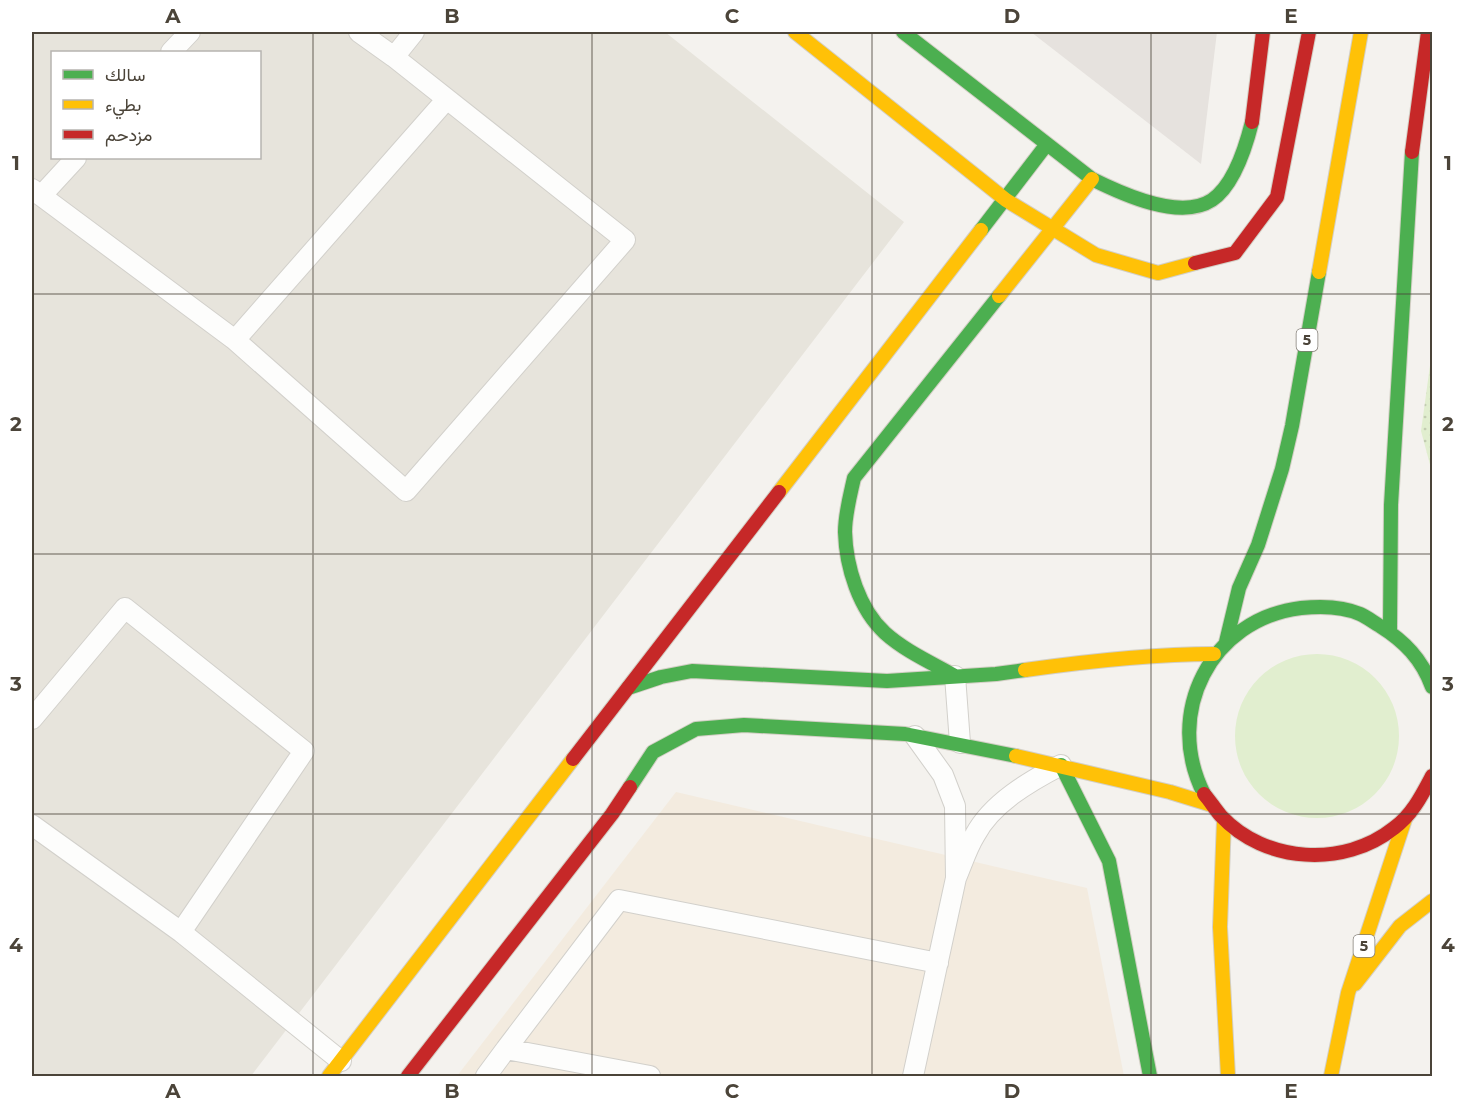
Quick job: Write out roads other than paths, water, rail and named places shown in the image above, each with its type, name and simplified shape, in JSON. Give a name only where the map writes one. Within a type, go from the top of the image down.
[{"type":"main road","points":[[795,32],[1006,200],[1095,255],[1158,273],[1235,253],[1277,197],[1309,32]]},
{"type":"main road","points":[[903,32],[1092,179],[1119,193],[1145,202],[1168,206],[1190,206],[1211,201],[1229,182],[1242,159],[1248,140],[1263,32]]},
{"type":"main road","name":"5","points":[[1226,642],[1239,588],[1261,534],[1282,470],[1290,436],[1361,32]]},
{"type":"main road","points":[[1390,630],[1391,505],[1409,176],[1428,32]]},
{"type":"main road","points":[[328,1077],[1047,144]]},
{"type":"main road","points":[[955,676],[902,645],[883,631],[870,614],[854,582],[847,549],[845,520],[854,478],[1092,179]]},
{"type":"main road","points":[[1432,687],[1426,660],[1390,630],[1371,619],[1350,610],[1328,606],[1284,609],[1243,628],[1214,654],[1202,674],[1194,695],[1189,718],[1188,741],[1192,763],[1200,785],[1224,820],[1243,836],[1265,848],[1290,855],[1315,857],[1340,854],[1364,847],[1386,835],[1427,796],[1432,776]]},
{"type":"main road","points":[[628,688],[661,677],[692,671],[887,681],[996,674],[1109,658],[1165,654],[1214,654]]},
{"type":"main road","points":[[408,1077],[612,814],[653,752],[696,729],[744,725],[915,735],[1061,765],[1170,792],[1212,805]]},
{"type":"main road","points":[[1061,765],[1109,861],[1150,1077]]},
{"type":"main road","name":"5","points":[[1331,1077],[1348,993],[1405,819]]},
{"type":"main road","points":[[1224,820],[1220,927],[1228,1077]]},
{"type":"main road","points":[[1348,993],[1400,926],[1432,901]]},
{"type":"street","points":[[172,51],[190,32]]},
{"type":"street","points":[[75,159],[36,192],[235,340],[406,491],[625,240],[394,57],[359,32]]},
{"type":"street","points":[[394,57],[414,32]]},
{"type":"street","points":[[235,340],[446,100]]},
{"type":"street","points":[[32,719],[125,608],[303,751],[181,932]]},
{"type":"street","points":[[955,676],[960,743]]},
{"type":"street","points":[[915,735],[943,775],[955,806],[956,878]]},
{"type":"street","points":[[912,1077],[956,878],[975,833],[992,812],[1032,780],[1061,765]]},
{"type":"street","points":[[32,825],[181,932],[341,1061]]},
{"type":"street","points":[[486,1077],[620,900],[938,963]]},
{"type":"street","points":[[506,1049],[650,1077]]}]
